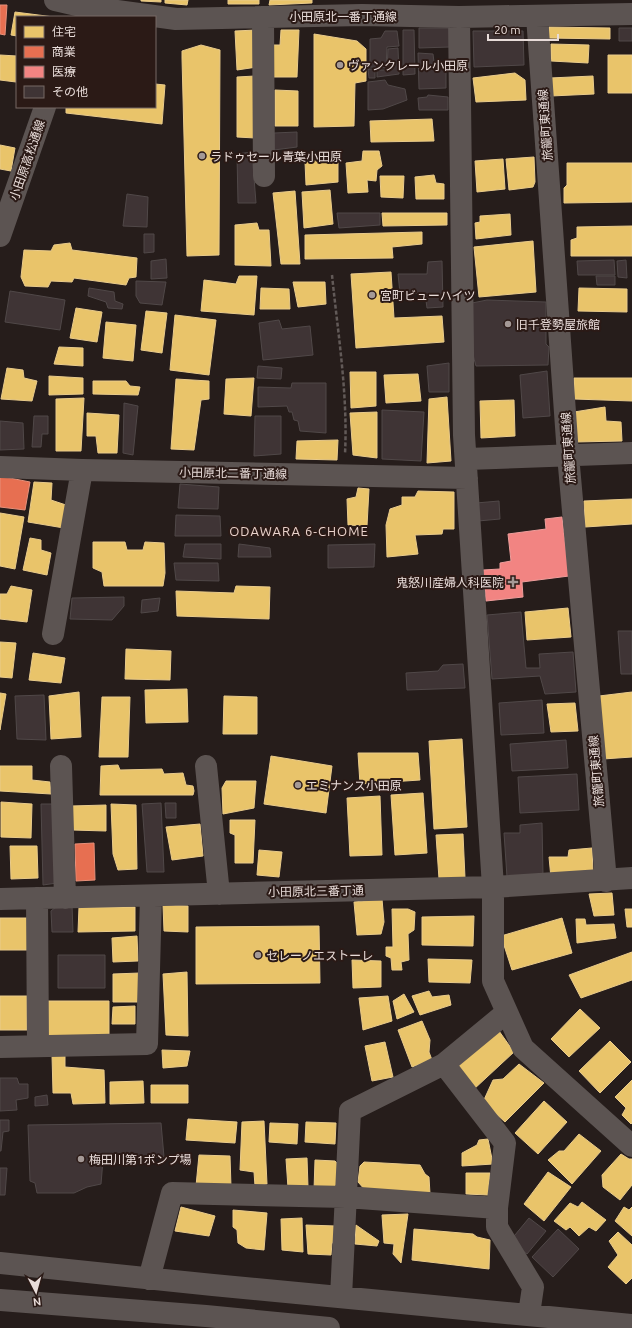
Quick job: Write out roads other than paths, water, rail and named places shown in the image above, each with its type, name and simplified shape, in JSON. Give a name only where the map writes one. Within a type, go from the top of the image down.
[{"type":"street","name":"小田原北一番丁通線","points":[[55,0],[79,11],[148,16]]},
{"type":"street","name":"小田原北一番丁通線","points":[[156,17],[176,18],[263,17],[362,8],[459,17],[628,14]]},
{"type":"street","name":"旅籠町東通線","points":[[538,16],[568,455],[606,881]]},
{"type":"street","points":[[263,17],[264,176]]},
{"type":"street","points":[[459,17],[464,435],[494,887],[493,981],[523,1048],[632,1146]]},
{"type":"street","name":"小田原高松通線","points":[[0,236],[4,211],[45,108]]},
{"type":"street","name":"小田原北二番丁通線","points":[[0,467],[343,475],[467,468],[568,455],[632,453]]},
{"type":"street","points":[[53,634],[82,470]]},
{"type":"street","points":[[61,766],[65,898]]},
{"type":"street","points":[[206,766],[219,894]]},
{"type":"street","name":"小田原北三番丁通","points":[[0,899],[494,887],[606,881],[632,878]]},
{"type":"street","points":[[0,1047],[147,1044],[151,896]]},
{"type":"street","points":[[37,898],[38,1046]]},
{"type":"street","points":[[341,1297],[350,1111],[444,1064],[507,1012]]},
{"type":"street","points":[[444,1064],[505,1143],[497,1208],[497,1227],[533,1287],[529,1314]]},
{"type":"street","points":[[149,1279],[172,1194],[346,1197],[497,1208]]},
{"type":"street","points":[[0,1263],[149,1279],[632,1325]]},
{"type":"street","points":[[0,1300],[206,1316],[329,1328]]},
{"type":"place","name":"ヴァンクレール小田原","points":[[340,65]]},
{"type":"place","name":"ラドゥセール青葉小田原","points":[[202,156]]},
{"type":"place","name":"宮町ビューハイツ","points":[[372,295]]},
{"type":"place","name":"旧千登勢屋旅館","points":[[508,324]]},
{"type":"place","name":"鬼怒川産婦人科医院","points":[[513,582]]},
{"type":"place","name":"エミナンス小田原","points":[[298,785]]},
{"type":"place","name":"セレーノエストーレ","points":[[258,955]]},
{"type":"place","name":"梅田川第1ポンプ場","points":[[81,1159]]},
{"type":"district","name":"ODAWARA 6-CHOME","points":[[299,531]]}]
